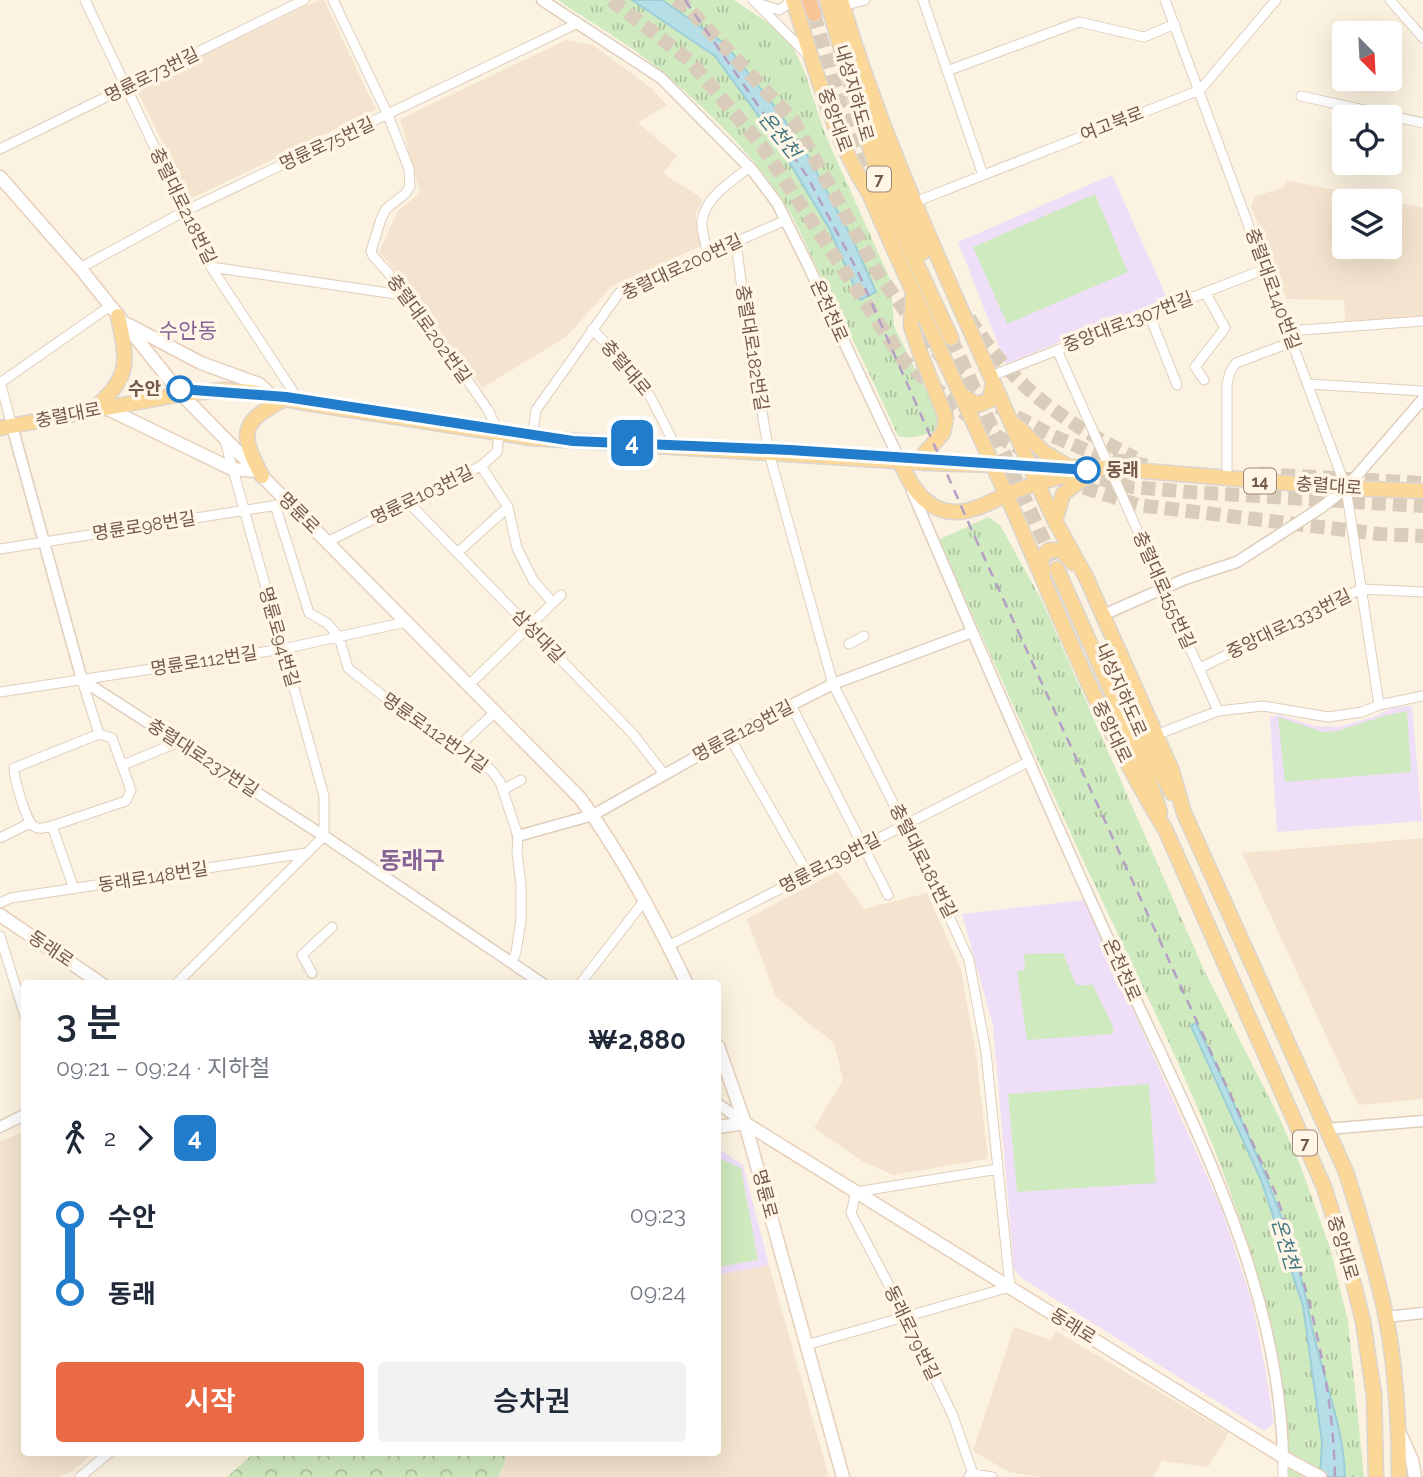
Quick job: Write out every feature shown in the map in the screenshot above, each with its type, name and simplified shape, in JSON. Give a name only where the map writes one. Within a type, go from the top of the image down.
[{"type":"main road","name":"중앙대로","points":[[791,0],[837,135],[869,193],[1091,687],[1137,784],[1164,829],[1324,1187],[1363,1321],[1374,1395],[1377,1477]]},
{"type":"main road","name":"내성지하도로","points":[[827,0],[882,189],[955,336],[890,180],[862,69]]},
{"type":"main road","name":"중앙대로","points":[[842,3],[862,69],[915,202],[1037,483],[1086,576],[1172,771],[1184,813],[1346,1172],[1386,1317],[1399,1431],[1399,1477]]},
{"type":"main road","name":"명륜로","points":[[0,177],[80,268],[181,394],[260,474],[282,504],[327,542],[580,798],[644,901],[685,980]]},
{"type":"main road","points":[[913,290],[911,326],[919,353],[946,418],[943,433],[910,462],[906,478],[923,499],[937,509],[958,513],[1037,483],[1104,468]]},
{"type":"main road","points":[[117,315],[201,363],[259,384],[279,398],[261,412],[247,430],[248,448],[260,474]]},
{"type":"main road","points":[[117,315],[125,351],[125,366],[112,393],[99,409],[232,469],[260,474]]},
{"type":"main road","points":[[961,395],[978,405],[990,400],[992,378]]},
{"type":"main road","name":"충렬대로","points":[[6,427],[181,394],[224,390],[532,438],[910,462],[1104,468],[1346,488],[1423,491]]},
{"type":"main road","points":[[1009,417],[1027,438],[1044,452],[1070,467]]},
{"type":"main road","points":[[1055,521],[1063,494],[1104,468]]},
{"type":"main road","points":[[1044,579],[1041,558],[1044,553],[1054,549],[1061,550],[1086,576]]},
{"type":"main road","name":"내성지하도로","points":[[1061,567],[1147,758],[1184,813]]},
{"type":"main road","name":"내성지하도로","points":[[1147,758],[1164,829]]},
{"type":"main road","name":"동래로","points":[[0,915],[96,980]]},
{"type":"main road","name":"명륜로","points":[[721,1055],[745,1123],[843,1477]]},
{"type":"main road","points":[[721,1127],[745,1123]]},
{"type":"main road","name":"동래로","points":[[745,1123],[1286,1459],[1320,1477]]},
{"type":"main road","points":[[1399,1431],[1412,1460],[1415,1477]]},
{"type":"street","name":"충렬대로218번길","points":[[85,0],[211,267],[300,402]]},
{"type":"street","name":"명륜로73번길","points":[[0,149],[304,0]]},
{"type":"street","name":"충렬대로202번길","points":[[333,0],[388,115],[409,169],[410,186],[386,209],[371,251],[409,296],[488,410],[499,433]]},
{"type":"street","name":"온천천로","points":[[542,0],[661,78],[750,167],[777,203],[910,462]]},
{"type":"street","points":[[754,1],[779,10],[791,0]]},
{"type":"street","points":[[842,3],[865,0]]},
{"type":"street","points":[[923,0],[983,175]]},
{"type":"street","name":"충렬대로140번길","points":[[1165,0],[1346,488],[1379,705]]},
{"type":"street","name":"여고북로","points":[[915,202],[1200,90],[1276,0]]},
{"type":"street","points":[[1390,0],[1423,38]]},
{"type":"street","points":[[754,1],[813,60]]},
{"type":"street","points":[[947,71],[1079,22],[1144,37],[1175,23]]},
{"type":"street","name":"명륜로75번길","points":[[80,268],[185,211],[576,24]]},
{"type":"street","points":[[1301,96],[1423,123]]},
{"type":"street","points":[[708,254],[702,223],[705,211],[721,189],[750,167]]},
{"type":"street","name":"충렬대로200번길","points":[[532,438],[536,410],[619,293],[786,220]]},
{"type":"street","name":"충렬대로182번길","points":[[736,242],[769,453]]},
{"type":"street","points":[[211,267],[409,296]]},
{"type":"street","name":"중앙대로1307번길","points":[[992,378],[1265,269]]},
{"type":"street","points":[[1204,380],[1195,366],[1224,328],[1205,292]]},
{"type":"street","points":[[1149,314],[1177,385]]},
{"type":"street","points":[[99,734],[6,427],[0,383],[117,315]]},
{"type":"street","points":[[1288,331],[1423,321]]},
{"type":"street","name":"충렬대로","points":[[592,329],[632,370],[650,396],[676,447]]},
{"type":"street","points":[[1227,478],[1227,384],[1230,372],[1236,363],[1292,342]]},
{"type":"street","points":[[1057,350],[1104,468]]},
{"type":"street","points":[[1308,384],[1423,391]]},
{"type":"street","points":[[1103,615],[1163,589],[1237,562],[1322,507],[1346,488],[1423,399]]},
{"type":"street","name":"명륜로103번길","points":[[327,542],[481,466],[497,452],[499,433]]},
{"type":"street","name":"명륜로94번길","points":[[225,438],[324,796],[324,836]]},
{"type":"street","name":"충렬대로181번길","points":[[769,453],[833,684],[955,926],[968,960],[986,1052],[1010,1286]]},
{"type":"street","points":[[481,466],[508,507],[517,548],[533,580],[553,603]]},
{"type":"street","name":"충렬대로155번길","points":[[1104,468],[1218,711]]},
{"type":"street","name":"온천천로","points":[[906,478],[1121,969],[1205,1148],[1239,1234],[1271,1354],[1286,1459],[1283,1477]]},
{"type":"street","name":"삼성대길","points":[[408,502],[633,734],[664,774]]},
{"type":"street","points":[[282,504],[309,613],[327,623],[339,637]]},
{"type":"street","name":"명륜로98번길","points":[[0,550],[282,504]]},
{"type":"street","points":[[457,553],[508,507]]},
{"type":"street","name":"중앙대로1333번길","points":[[1199,668],[1361,589],[1423,592]]},
{"type":"street","points":[[469,685],[561,595]]},
{"type":"street","name":"명륜로112번길","points":[[0,692],[283,649],[406,622]]},
{"type":"street","name":"명륜로129번길","points":[[518,836],[593,815],[730,737],[833,684],[941,646],[972,632]]},
{"type":"street","points":[[849,644],[864,636]]},
{"type":"street","name":"명륜로112번가길","points":[[339,637],[348,668],[422,727],[491,771],[503,790],[518,836],[521,885],[521,920],[512,962]]},
{"type":"street","name":"충렬대로237번길","points":[[82,680],[324,836],[537,980]]},
{"type":"street","points":[[1156,735],[1218,711],[1264,706],[1328,718],[1423,696]]},
{"type":"street","points":[[790,705],[888,895]]},
{"type":"street","points":[[457,748],[495,712]]},
{"type":"street","points":[[99,734],[112,738],[123,765],[131,790],[126,801],[42,829],[30,823],[14,768],[99,734]]},
{"type":"street","points":[[730,737],[808,874]]},
{"type":"street","points":[[123,765],[179,742]]},
{"type":"street","name":"명륜로139번길","points":[[668,946],[1030,761]]},
{"type":"street","points":[[503,790],[521,780]]},
{"type":"street","points":[[0,838],[30,823]]},
{"type":"street","points":[[52,826],[74,888]]},
{"type":"street","points":[[180,980],[324,836]]},
{"type":"street","name":"동래로148번길","points":[[0,903],[11,898],[306,853]]},
{"type":"street","points":[[583,980],[644,901]]},
{"type":"street","points":[[312,973],[302,955],[331,927]]},
{"type":"street","points":[[0,936],[21,1003]]},
{"type":"street","points":[[721,1106],[745,1123]]},
{"type":"street","points":[[0,1127],[21,1116]]},
{"type":"street","points":[[1327,1129],[1423,1122]]},
{"type":"street","points":[[856,1192],[998,1169]]},
{"type":"street","name":"동래로79번길","points":[[856,1192],[851,1213],[953,1416],[972,1476]]},
{"type":"street","points":[[806,1345],[1010,1286]]},
{"type":"street","points":[[1386,1317],[1423,1313]]},
{"type":"street","points":[[80,1477],[105,1456]]},
{"type":"street","points":[[972,1476],[992,1477]]},
{"type":"shaded area","points":[[319,0],[324,0],[376,110],[190,199],[136,88]]},
{"type":"shaded area","points":[[566,40],[593,45],[651,88],[667,105],[638,123],[677,156],[663,173],[703,199],[695,215],[701,246],[612,286],[566,337],[482,388],[412,291],[379,252],[397,212],[420,193],[400,119]]},
{"type":"shaded area","points":[[1112,175],[1167,298],[1006,364],[958,242]]},
{"type":"shaded area","points":[[1286,180],[1332,189],[1332,259],[1402,259],[1402,204],[1423,208],[1423,316],[1345,323],[1344,300],[1286,299],[1251,206],[1255,196],[1283,188]]},
{"type":"shaded area","points":[[1412,706],[1422,821],[1277,832],[1270,717],[1279,715],[1314,726],[1338,727],[1393,708]]},
{"type":"shaded area","points":[[1423,838],[1423,1099],[1358,1105],[1242,853]]},
{"type":"shaded area","points":[[837,871],[864,909],[927,893],[961,969],[976,1054],[988,1159],[893,1175],[862,1161],[814,1128],[843,1080],[834,1043],[776,997],[747,919]]},
{"type":"shaded area","points":[[1084,900],[1222,1210],[1252,1302],[1265,1368],[1274,1423],[1264,1431],[1023,1279],[1014,1269],[993,1025],[962,914]]},
{"type":"shaded area","points":[[21,1133],[21,1456],[90,1456],[73,1471],[58,1477],[0,1477],[0,1141]]},
{"type":"shaded area","points":[[721,1150],[743,1165],[769,1265],[721,1274]]},
{"type":"shaded area","points":[[769,1265],[829,1477],[500,1477],[505,1456],[721,1456],[721,1274]]},
{"type":"shaded area","points":[[1014,1327],[1051,1340],[1056,1331],[1229,1433],[1208,1467],[1162,1461],[1153,1477],[1040,1477],[1009,1472],[973,1451]]},
{"type":"green space","points":[[558,0],[734,0],[790,41],[804,70],[825,134],[891,281],[894,326],[940,419],[937,429],[918,436],[898,436],[793,218],[754,162],[684,90],[625,44]]},
{"type":"green space","points":[[1095,194],[1128,272],[1007,324],[973,247]]},
{"type":"green space","points":[[988,517],[1000,525],[1042,601],[1205,972],[1279,1117],[1301,1167],[1330,1248],[1348,1321],[1364,1477],[1288,1477],[1282,1397],[1268,1318],[1247,1242],[1221,1166],[1157,1018],[938,540]]},
{"type":"green space","points":[[1407,711],[1411,772],[1285,782],[1278,717],[1323,732],[1337,731]]},
{"type":"green space","points":[[1063,953],[1076,985],[1093,985],[1114,1029],[1112,1034],[1027,1040],[1017,971],[1025,970],[1024,954]]},
{"type":"green space","points":[[1149,1084],[1156,1183],[1017,1192],[1008,1094]]},
{"type":"green space","points":[[721,1159],[741,1168],[758,1260],[721,1266]]},
{"type":"green space","points":[[251,1456],[505,1456],[499,1477],[227,1477]]},
{"type":"water","name":"온천천","points":[[632,0],[662,0],[725,44],[780,113],[809,158],[853,240],[876,292],[860,300],[830,230],[776,140],[715,56]]},
{"type":"water","name":"온천천","points":[[1196,1023],[1251,1142],[1287,1233],[1335,1414],[1345,1477],[1320,1477],[1322,1442],[1303,1306],[1261,1180],[1191,1026]]},
{"type":"tunnel","points":[[611,0],[689,60],[762,146],[903,360],[983,429],[1054,466]]},
{"type":"tunnel","points":[[675,0],[687,7],[793,120],[878,273],[928,343],[985,400],[1086,450],[1112,459],[1149,466]]},
{"type":"tunnel","points":[[814,14],[855,153],[864,173]]},
{"type":"tunnel","points":[[969,318],[1004,364],[1042,400],[1062,416],[1135,458]]},
{"type":"tunnel","points":[[951,338],[1057,569]]},
{"type":"tunnel","points":[[1028,461],[1042,474],[1138,505],[1379,534],[1423,536]]},
{"type":"tunnel","points":[[1080,474],[1133,487],[1423,506]]},
{"type":"tunnel","points":[[1260,474],[1423,483]]},
{"type":"railway","points":[[685,0],[807,176],[858,272],[973,533],[1275,1192],[1308,1297],[1324,1368],[1335,1477]]},
{"type":"metro line","name":"4","points":[[180,389],[286,397],[573,441],[790,450],[1087,470]]},
{"type":"place","name":"수안","points":[[180,389]]},
{"type":"place","name":"동래","points":[[1087,470]]},
{"type":"district","name":"수안동","points":[[188,331]]},
{"type":"district","name":"동래구","points":[[412,861]]}]
